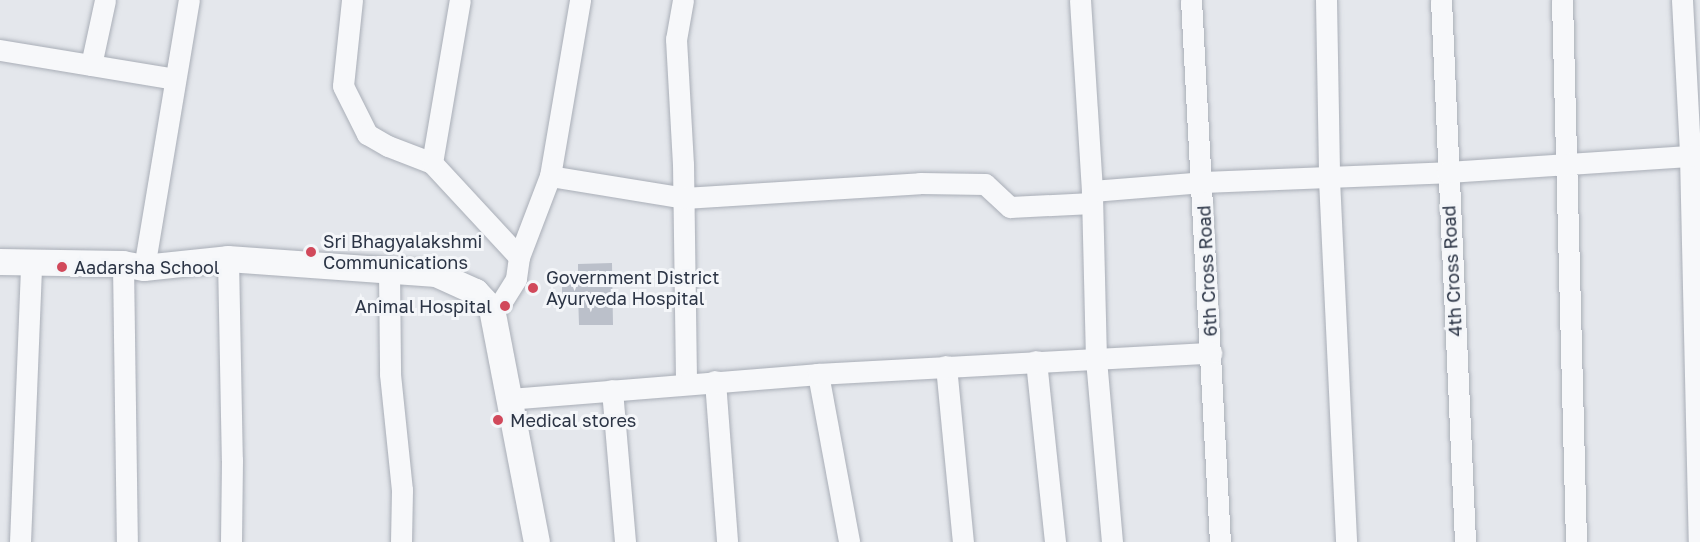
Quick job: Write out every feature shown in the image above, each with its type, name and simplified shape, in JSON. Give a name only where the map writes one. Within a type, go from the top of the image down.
[{"type":"street","points":[[91,65],[105,0]]},
{"type":"street","points":[[127,542],[134,266],[175,79],[189,0]]},
{"type":"street","points":[[352,0],[343,86],[367,134],[388,146],[432,163],[519,257]]},
{"type":"street","points":[[432,163],[460,0]]},
{"type":"street","points":[[492,309],[501,303],[516,279],[519,257],[550,176],[580,0]]},
{"type":"street","points":[[683,0],[676,39],[684,198],[686,384]]},
{"type":"street","points":[[1080,0],[1092,197],[1096,359],[1112,542]]},
{"type":"street","name":"6th Cross Road","points":[[1191,0],[1203,182],[1220,542]]},
{"type":"street","points":[[1326,0],[1329,178],[1346,542]]},
{"type":"street","name":"4th Cross Road","points":[[1441,0],[1465,542]]},
{"type":"street","points":[[1562,0],[1576,542]]},
{"type":"street","points":[[1682,0],[1695,155],[1699,542]]},
{"type":"street","points":[[0,50],[175,79]]},
{"type":"street","points":[[550,176],[684,198],[920,183],[985,184],[1010,207],[1203,182],[1447,172],[1695,155]]},
{"type":"street","points":[[228,260],[232,460],[231,542]]},
{"type":"street","points":[[0,262],[134,266],[228,260],[388,270],[436,274],[476,292],[492,309],[537,542]]},
{"type":"street","points":[[21,542],[31,264]]},
{"type":"street","points":[[388,270],[390,374],[402,490],[401,542]]},
{"type":"street","points":[[508,399],[818,374],[1211,353]]},
{"type":"street","points":[[1036,361],[1055,542]]},
{"type":"street","points":[[946,366],[963,542]]},
{"type":"street","points":[[818,374],[849,542]]},
{"type":"street","points":[[715,381],[727,542]]},
{"type":"street","points":[[612,390],[625,542]]},
{"type":"building","points":[[612,263],[613,325],[579,325],[578,294],[562,295],[562,283],[578,282],[578,264]]},
{"type":"place","name":"Sri Bhagyalakshmi Communications","points":[[311,252]]},
{"type":"place","name":"Aadarsha School","points":[[62,267]]},
{"type":"place","name":"Government District Ayurveda Hospital","points":[[533,288]]},
{"type":"place","name":"Animal Hospital","points":[[505,306]]},
{"type":"place","name":"Medical stores","points":[[498,420]]}]
